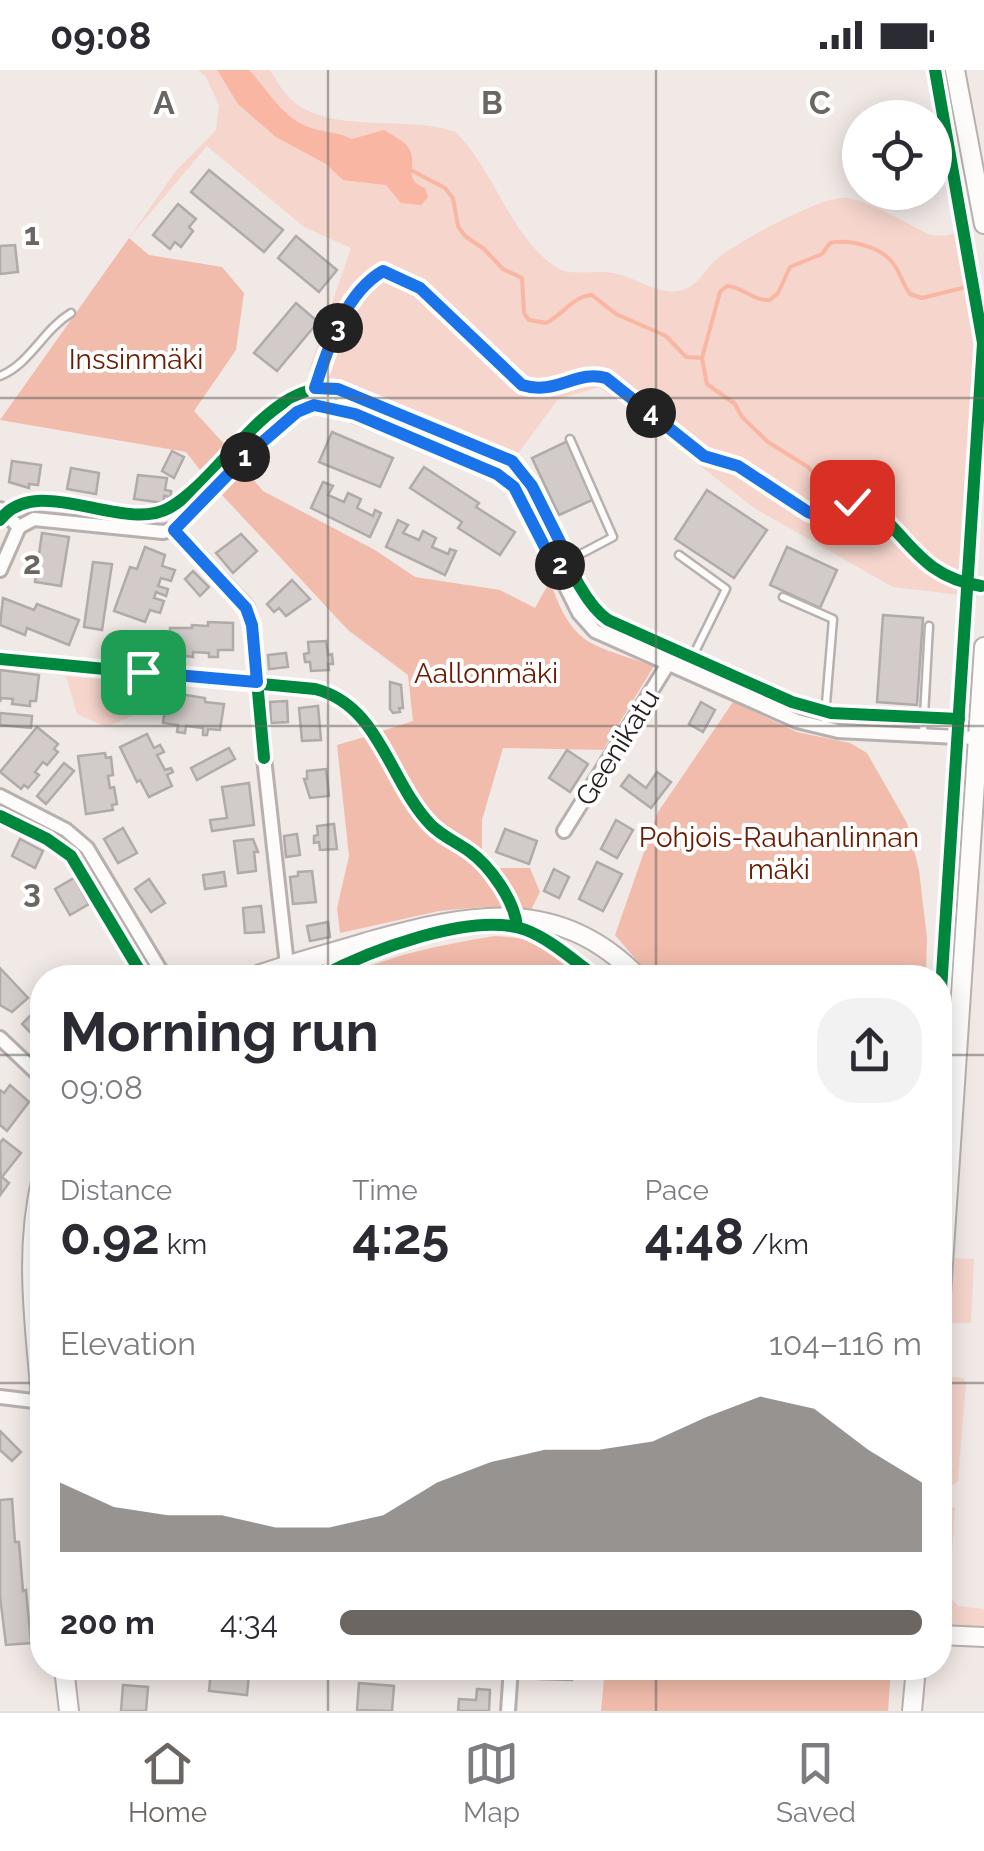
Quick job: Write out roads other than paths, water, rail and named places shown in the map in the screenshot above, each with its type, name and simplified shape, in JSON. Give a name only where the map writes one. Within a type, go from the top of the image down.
[{"type":"street","points":[[955,70],[984,224]]},
{"type":"street","points":[[0,570],[19,528],[34,519],[174,530],[244,458],[297,412],[324,405],[371,421],[506,480],[520,497],[586,623],[607,637],[782,716],[824,729],[977,738]]},
{"type":"street","points":[[0,509],[19,528]]},
{"type":"street","points":[[174,530],[246,608],[252,625]]},
{"type":"street","points":[[952,1051],[984,647]]},
{"type":"street","name":"Geenikatu","points":[[564,831],[668,664]]},
{"type":"street","points":[[264,758],[287,965],[424,926],[484,916],[516,916],[552,923],[616,954],[627,965]]},
{"type":"street","points":[[0,796],[66,830],[87,848],[158,965]]},
{"type":"street","points":[[0,1038],[5,1052],[30,1070]]},
{"type":"street","points":[[0,1397],[30,1403]]},
{"type":"street","points":[[952,1635],[984,1636]]},
{"type":"street","points":[[65,1680],[69,1711]]},
{"type":"street","points":[[508,1711],[510,1680]]},
{"type":"street","points":[[912,1711],[915,1680]]},
{"type":"lane","points":[[0,376],[22,364],[53,324],[71,313]]},
{"type":"lane","points":[[555,567],[613,537],[570,438]]},
{"type":"lane","points":[[678,555],[726,588],[685,672]]},
{"type":"lane","points":[[783,597],[833,619],[824,729]]},
{"type":"lane","points":[[923,736],[928,626]]},
{"type":"waterway","points":[[407,168],[445,188],[453,198],[458,226],[465,236],[503,269],[522,278],[524,313],[529,320],[546,323],[579,299],[592,295],[616,314],[666,336],[686,357],[702,358],[720,292],[727,286],[770,300],[778,293],[790,267],[822,254],[830,243],[875,249],[890,259],[910,294],[922,298],[966,287]]},
{"type":"waterway","points":[[702,358],[707,384],[735,404],[742,417],[768,442],[808,467],[834,497]]},
{"type":"park label","name":"Inssinmäki","points":[[136,359]]},
{"type":"park label","name":"Aallonmäki","points":[[486,673]]},
{"type":"park label","name":"Pohjois-Rauhanlinnan mäki","points":[[779,853]]}]
